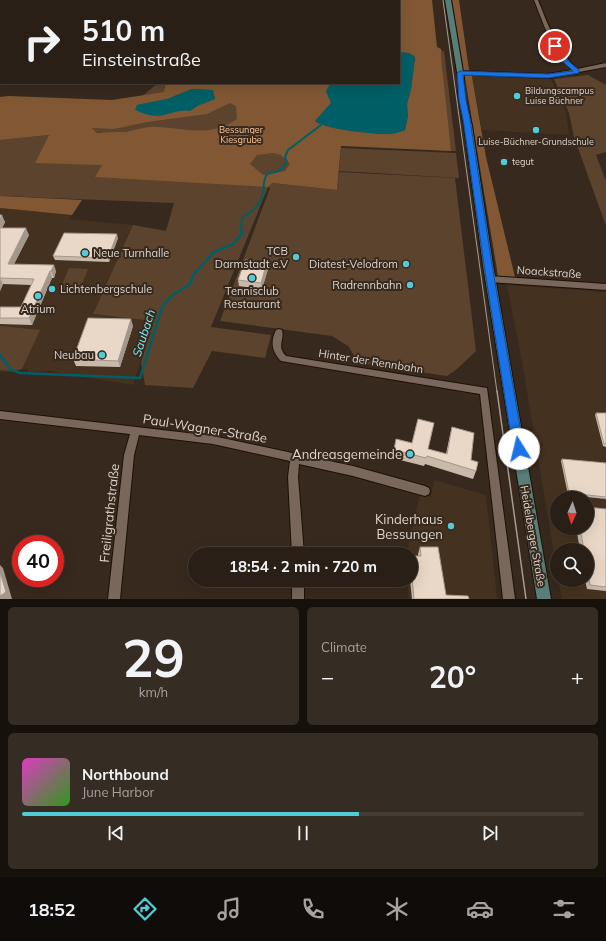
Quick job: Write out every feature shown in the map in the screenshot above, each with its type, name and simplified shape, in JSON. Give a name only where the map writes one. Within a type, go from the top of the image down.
[{"type":"street","name":"Heidelberger Straße","points":[[448,0],[490,279],[544,599]]},
{"type":"street","points":[[536,0],[558,52],[577,72]]},
{"type":"street","points":[[460,73],[548,76],[606,66]]},
{"type":"street","name":"Noackstraße","points":[[490,279],[606,287]]},
{"type":"street","name":"Hinter der Rennbahn","points":[[279,332],[276,347],[278,354],[284,359],[484,391],[509,599]]},
{"type":"street","name":"Paul-Wagner-Straße","points":[[0,415],[213,440],[353,471],[425,491]]},
{"type":"street","name":"Freiligrathstraße","points":[[114,599],[129,455],[136,430]]},
{"type":"street","points":[[295,458],[293,477],[298,547]]},
{"type":"street","points":[[298,587],[298,599]]},
{"type":"shaded area","name":"Bildungscampus Luise Büchner","points":[[472,76],[551,79],[566,112],[569,135],[482,130]]},
{"type":"shaded area","name":"Lichtenbergschule","points":[[0,208],[72,215],[69,219],[133,225],[93,314],[153,321],[133,385],[49,371],[28,372],[28,369],[15,369],[14,372],[0,372]]},
{"type":"shaded area","points":[[507,285],[606,292],[606,599],[562,599],[559,587],[594,587],[594,543],[552,543],[551,535],[594,535],[594,491],[550,491],[550,530],[522,361]]},
{"type":"shaded area","name":"Kinderhaus Bessungen","points":[[434,480],[486,495],[497,599],[409,599],[408,587],[418,587],[418,547],[408,547],[420,494],[431,497]]},
{"type":"green space","name":"Bessunger Kiesgrube","points":[[400,0],[432,0],[437,47],[441,49],[451,151],[341,146],[337,190],[272,183],[268,187],[95,177],[102,165],[35,163],[49,135],[0,140],[0,97],[9,96],[112,100],[164,92],[166,84],[330,84],[326,91],[331,103],[315,121],[329,127],[350,131],[389,134],[395,133],[405,130],[408,116],[407,104],[411,89],[415,57],[409,53],[400,52]],"holes":[[[192,89],[212,90],[215,99],[199,105],[190,111],[185,110],[172,112],[137,105],[167,99]],[[230,103],[236,106],[237,119],[227,125],[207,130],[152,127],[125,132],[97,133],[92,128],[114,129],[147,122],[207,114]],[[273,153],[281,155],[290,164],[285,171],[263,175],[250,164],[257,155]]]},
{"type":"green space","points":[[452,0],[459,0],[469,70],[471,71],[486,157],[515,277],[498,276]]},
{"type":"green space","points":[[400,30],[439,50],[444,51],[456,151],[339,145],[272,183],[337,190],[339,172],[455,178],[476,351],[457,369],[447,376],[359,363],[348,346],[332,336],[220,321],[270,188],[268,187],[211,327],[271,335],[265,358],[212,351],[193,388],[145,385],[141,363],[153,321],[93,314],[133,225],[166,231],[174,203],[0,196],[0,140],[49,135],[36,163],[102,132],[97,133],[92,128],[104,128],[117,99],[141,97],[157,84],[400,84]]},
{"type":"green space","points":[[588,75],[606,85],[606,152],[596,155],[606,181],[606,226],[574,137],[569,113],[554,79]]},
{"type":"green space","points":[[341,148],[456,153],[459,178],[339,171]]},
{"type":"green space","points":[[0,196],[82,200],[72,215],[0,208]]},
{"type":"green space","points":[[69,268],[88,269],[79,292],[59,292]]},
{"type":"green space","points":[[0,326],[40,330],[22,369],[14,371],[0,370]]},
{"type":"water","points":[[400,52],[409,53],[415,57],[411,89],[407,104],[408,116],[405,130],[397,133],[382,134],[340,129],[321,124],[315,121],[331,103],[326,91],[330,84],[400,84]]},
{"type":"water","points":[[192,89],[213,90],[215,99],[199,105],[190,111],[182,111],[158,116],[149,115],[135,110],[137,105],[167,99]]},
{"type":"building","points":[[0,228],[26,228],[8,264],[54,265],[29,318],[0,318],[0,307],[21,307],[34,279],[0,278]]},
{"type":"building","name":"Neue Turnhalle","points":[[64,233],[117,234],[108,258],[53,256]]},
{"type":"building","name":"Tennisclub Restaurant","points":[[245,260],[267,262],[261,283],[238,280]]},
{"type":"building","name":"Neubau","points":[[88,318],[131,319],[118,361],[73,359]]},
{"type":"building","points":[[596,413],[606,413],[606,444],[604,444]]},
{"type":"building","name":"Andreasgemeinde","points":[[418,419],[434,423],[428,449],[447,454],[452,427],[474,433],[471,460],[478,462],[476,471],[427,456],[426,458],[394,450],[396,439],[412,443]]},
{"type":"building","points":[[562,459],[606,463],[606,497],[594,496],[594,491],[569,491]]},
{"type":"building","points":[[594,508],[606,509],[606,587],[594,586],[594,543],[583,543],[581,535],[594,535]]},
{"type":"building","points":[[420,547],[438,547],[446,595],[468,596],[469,599],[414,599],[413,587],[418,587],[418,556],[421,556]]},
{"type":"building","points":[[0,572],[6,592],[0,596]]},
{"type":"waterway","name":"Saubach","points":[[241,228],[242,218],[253,211],[262,197],[264,181],[267,174],[279,171],[287,162],[285,157],[288,150],[321,125]]},
{"type":"waterway","name":"Saubach","points":[[0,355],[10,369],[20,373],[140,378],[162,307],[171,296],[190,284],[194,274],[214,252],[233,244],[242,234],[241,228]]},
{"type":"tram line","points":[[443,0],[497,392]]},
{"type":"tram line","points":[[497,391],[526,599]]},
{"type":"place","name":"Bildungscampus Luise Büchner","points":[[517,96]]},
{"type":"place","name":"Luise-Büchner-Grundschule","points":[[536,130]]},
{"type":"place","name":"tegut","points":[[504,162]]},
{"type":"place","name":"Neue Turnhalle","points":[[85,253]]},
{"type":"place","name":"TCB Darmstadt e.V","points":[[296,257]]},
{"type":"place","name":"Diatest-Velodrom","points":[[406,264]]},
{"type":"place","name":"Tennisclub Restaurant","points":[[252,278]]},
{"type":"place","name":"Radrennbahn","points":[[410,285]]},
{"type":"place","name":"Lichtenbergschule","points":[[52,289]]},
{"type":"place","name":"Atrium","points":[[38,296]]},
{"type":"place","name":"Neubau","points":[[102,355]]},
{"type":"place","name":"Andreasgemeinde","points":[[410,454]]},
{"type":"place","name":"Kinderhaus Bessungen","points":[[451,526]]},
{"type":"route","points":[[519,449],[488,265],[467,119],[462,100],[462,83],[460,73],[548,76],[577,72],[564,60],[555,46]]}]
